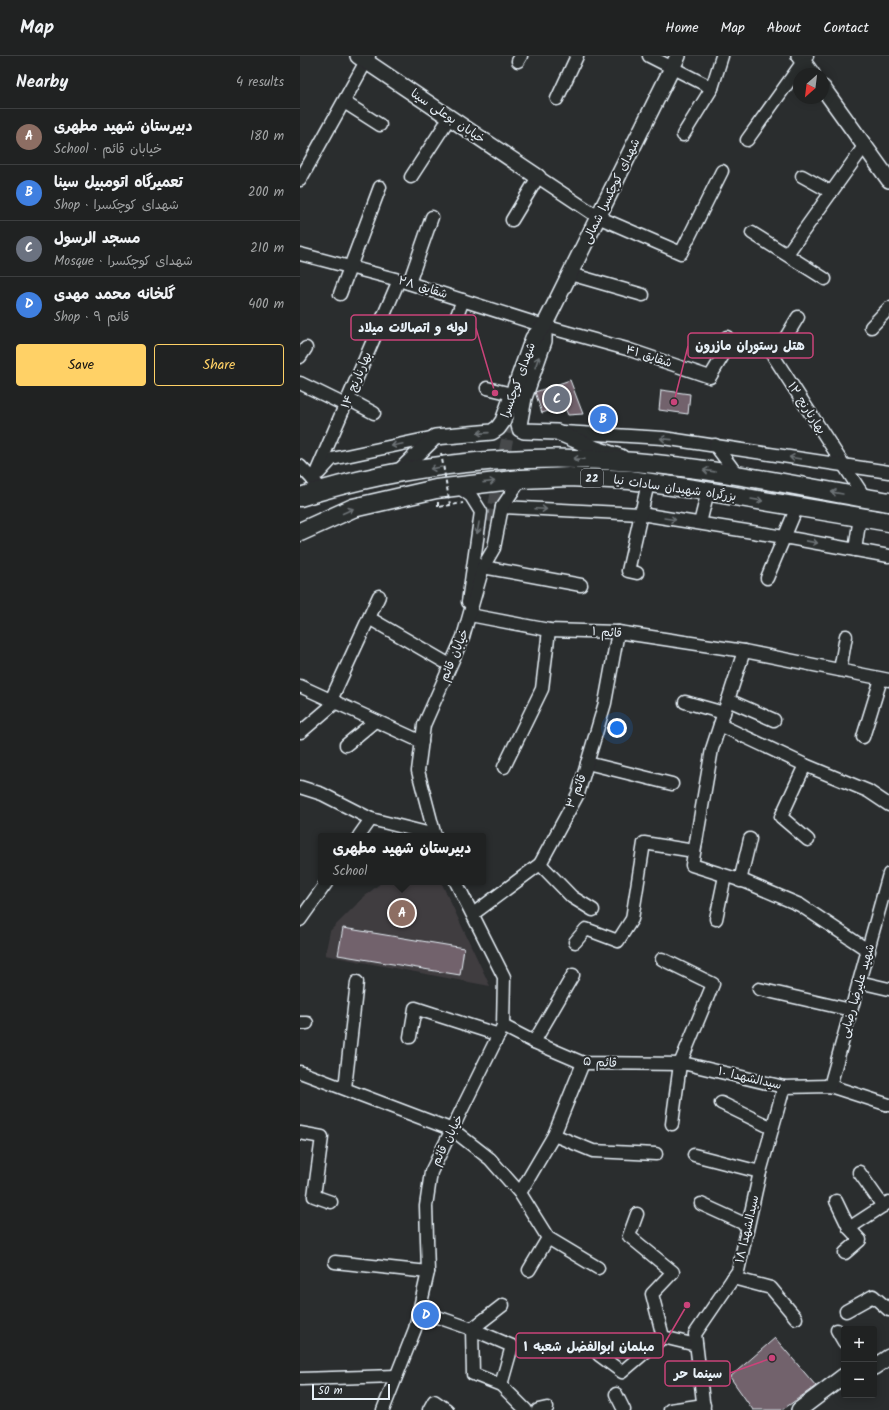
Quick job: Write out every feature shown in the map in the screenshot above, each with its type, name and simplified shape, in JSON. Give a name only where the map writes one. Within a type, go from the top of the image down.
[{"type":"highway","name":"بزرگراه شهیدان سادات نیا","points":[[300,497],[318,485],[458,464],[531,459],[635,462],[738,476],[889,502]]},
{"type":"highway","name":"بزرگراه شهیدان سادات نیا","points":[[300,532],[353,508],[457,486],[521,479],[569,477],[648,483],[708,491],[889,522]]},
{"type":"highway","points":[[300,528],[324,522]]},
{"type":"main road","name":"خیابان بوعلی سینا","points":[[365,58],[538,177]]},
{"type":"main road","points":[[803,58],[809,68]]},
{"type":"main road","name":"شهدای کوچکسرا شمالی","points":[[544,326],[675,61]]},
{"type":"main road","points":[[829,96],[889,180]]},
{"type":"main road","name":"شهدای کوچکسرا","points":[[435,437],[492,432],[498,428],[518,396],[544,341],[544,326]]},
{"type":"main road","name":"شهدای کوچکسرا","points":[[518,396],[520,429],[524,431],[557,432],[594,448],[635,462]]},
{"type":"main road","points":[[397,474],[435,437]]},
{"type":"main road","points":[[877,1353],[889,1345]]},
{"type":"main road","points":[[877,1365],[889,1357]]},
{"type":"main road","points":[[799,1410],[841,1378]]},
{"type":"main road","points":[[815,1410],[841,1391]]},
{"type":"street","points":[[557,99],[577,56]]},
{"type":"street","points":[[649,56],[675,61],[712,88]]},
{"type":"street","points":[[683,135],[712,88],[722,56]]},
{"type":"street","points":[[300,180],[344,102],[365,58]]},
{"type":"street","points":[[746,140],[803,58]]},
{"type":"street","points":[[344,102],[380,125]]},
{"type":"street","points":[[411,177],[450,117]]},
{"type":"street","points":[[788,254],[865,145]]},
{"type":"street","points":[[512,220],[538,177],[598,217],[681,253],[722,171]]},
{"type":"street","points":[[802,176],[831,192]]},
{"type":"street","points":[[340,294],[380,187]]},
{"type":"street","name":"بهارنارنج ۱۴","points":[[318,485],[346,402],[404,281],[432,216]]},
{"type":"street","points":[[752,233],[788,254],[825,279]]},
{"type":"street","name":"شقایق ۲۸","points":[[300,254],[404,281],[544,326]]},
{"type":"street","points":[[570,274],[643,295]]},
{"type":"street","points":[[451,331],[463,300]]},
{"type":"street","points":[[871,328],[889,308]]},
{"type":"street","name":"بهارنارنج ۱۲","points":[[798,317],[774,357],[865,498]]},
{"type":"street","name":"شقایق ۴۱","points":[[544,326],[627,349],[710,377],[722,357],[727,337]]},
{"type":"street","points":[[300,383],[374,412]]},
{"type":"street","points":[[487,388],[518,396]]},
{"type":"street","points":[[557,432],[662,438],[889,472]]},
{"type":"street","points":[[300,466],[318,485],[332,459],[435,437]]},
{"type":"street","points":[[715,445],[738,476]]},
{"type":"street","name":"خیابان قائم","points":[[434,833],[418,771],[424,725],[470,615],[483,567],[494,548],[502,507],[521,479]]},
{"type":"street","points":[[637,573],[628,571],[648,483]]},
{"type":"street","points":[[457,486],[471,496],[480,512],[467,599],[470,615]]},
{"type":"street","points":[[700,524],[708,491]]},
{"type":"street","points":[[502,507],[641,514],[784,537],[889,556]]},
{"type":"street","points":[[767,578],[797,507]]},
{"type":"street","points":[[855,550],[860,517]]},
{"type":"street","points":[[491,522],[483,567],[581,585]]},
{"type":"street","points":[[301,732],[334,701],[379,596]]},
{"type":"street","name":"قائم ۱","points":[[470,615],[549,630],[618,632],[744,651],[885,680]]},
{"type":"street","points":[[369,618],[450,665]]},
{"type":"street","points":[[504,767],[542,689],[549,630]]},
{"type":"street","name":"قائم ۳","points":[[473,914],[540,864],[578,794],[604,702],[618,632]]},
{"type":"street","points":[[840,670],[846,636]]},
{"type":"street","points":[[744,651],[712,749],[692,865],[740,881],[800,905],[869,951]]},
{"type":"street","points":[[863,737],[885,680]]},
{"type":"street","points":[[300,686],[422,742]]},
{"type":"street","points":[[728,700],[774,720]]},
{"type":"street","points":[[685,702],[724,712]]},
{"type":"street","points":[[346,745],[375,721]]},
{"type":"street","points":[[720,724],[805,765],[868,791],[889,805]]},
{"type":"street","points":[[587,763],[672,784]]},
{"type":"street","points":[[805,765],[781,817],[808,840]]},
{"type":"street","points":[[300,787],[322,794],[371,819],[424,833]]},
{"type":"street","points":[[361,833],[371,819]]},
{"type":"street","points":[[740,881],[750,838]]},
{"type":"street","points":[[575,942],[586,929],[618,941],[632,918],[644,843],[694,851]]},
{"type":"street","points":[[540,864],[572,897],[593,910]]},
{"type":"street","points":[[716,919],[725,876]]},
{"type":"street","name":"شهید علیرضا رضایی","points":[[830,1086],[888,882]]},
{"type":"street","points":[[300,920],[325,885]]},
{"type":"street","name":"خیابان قائم","points":[[383,1410],[415,1328],[428,1272],[426,1206],[431,1172],[501,1031],[504,977],[458,885]]},
{"type":"street","points":[[662,959],[713,984],[680,1064],[672,1124]]},
{"type":"street","points":[[534,1042],[573,975]]},
{"type":"street","points":[[345,1088],[357,982]]},
{"type":"street","points":[[859,982],[889,989]]},
{"type":"street","points":[[759,989],[851,1010]]},
{"type":"street","name":"قائم ۵","points":[[410,1037],[414,1008],[501,1031],[534,1042],[583,1062],[680,1064]]},
{"type":"street","points":[[520,1193],[554,1136],[583,1062]]},
{"type":"street","name":"سیدالشهدا ۱۰","points":[[680,1064],[687,1064],[784,1087],[830,1086],[889,1105]]},
{"type":"street","points":[[300,1072],[452,1130],[490,1159],[520,1193],[548,1238],[598,1268]]},
{"type":"street","name":"سیدالشهدا ۱۸","points":[[704,1407],[695,1334],[738,1271],[760,1172],[784,1087]]},
{"type":"street","points":[[721,1103],[772,1128]]},
{"type":"street","points":[[300,1133],[322,1137],[314,1196],[331,1202]]},
{"type":"street","points":[[554,1136],[593,1151],[656,1154]]},
{"type":"street","points":[[694,1155],[760,1172]]},
{"type":"street","points":[[848,1228],[886,1204],[859,1172]]},
{"type":"street","points":[[836,1201],[848,1228],[860,1240],[846,1253]]},
{"type":"street","points":[[701,1204],[747,1225]]},
{"type":"street","points":[[637,1214],[629,1236],[673,1272],[652,1294],[663,1337]]},
{"type":"street","points":[[529,1270],[548,1238]]},
{"type":"street","points":[[335,1262],[428,1272]]},
{"type":"street","points":[[733,1278],[771,1288],[796,1318]]},
{"type":"street","points":[[846,1311],[873,1296],[889,1310]]},
{"type":"street","points":[[472,1329],[503,1305]]},
{"type":"street","points":[[420,1311],[472,1329],[512,1346],[502,1385]]},
{"type":"street","points":[[472,1329],[473,1374],[502,1385],[526,1410]]},
{"type":"street","points":[[837,1330],[841,1337]]},
{"type":"street","points":[[663,1337],[696,1345]]},
{"type":"street","points":[[599,1355],[622,1372],[663,1337]]},
{"type":"street","points":[[300,1379],[396,1376]]},
{"type":"street","points":[[616,1394],[624,1410]]},
{"type":"street","points":[[429,1410],[434,1401],[447,1410]]},
{"type":"street","points":[[670,1410],[704,1407]]},
{"type":"path","points":[[441,453],[450,505]]},
{"type":"path","points":[[438,507],[462,503]]},
{"type":"shaded area","points":[[378,885],[442,885],[490,986],[325,955],[330,931],[365,896]]},
{"type":"building","points":[[570,380],[583,414],[568,415],[564,406],[542,413],[535,392]]},
{"type":"building","points":[[661,390],[690,394],[688,414],[659,410]]},
{"type":"building","points":[[343,928],[464,948],[460,975],[338,955]]},
{"type":"building","points":[[775,1338],[816,1386],[782,1410],[753,1410],[730,1377]]},
{"type":"tunnel","points":[[491,522],[512,414]]},
{"type":"place","name":"لوله و اتصالات میلاد","points":[[495,393]]},
{"type":"place","name":"مسجد الرسول","points":[[557,399]]},
{"type":"place","name":"هتل رستوران مازرون","points":[[674,402]]},
{"type":"place","name":"تعمیرگاه اتومبیل سینا","points":[[603,419]]},
{"type":"place","name":"دبیرستان شهید مطهری","points":[[402,913]]},
{"type":"place","name":"مبلمان ابوالفضل شعبه ۱","points":[[687,1305]]},
{"type":"place","name":"گلخانه محمد مهدی","points":[[426,1315]]},
{"type":"place","name":"سینما حر","points":[[772,1358]]}]
